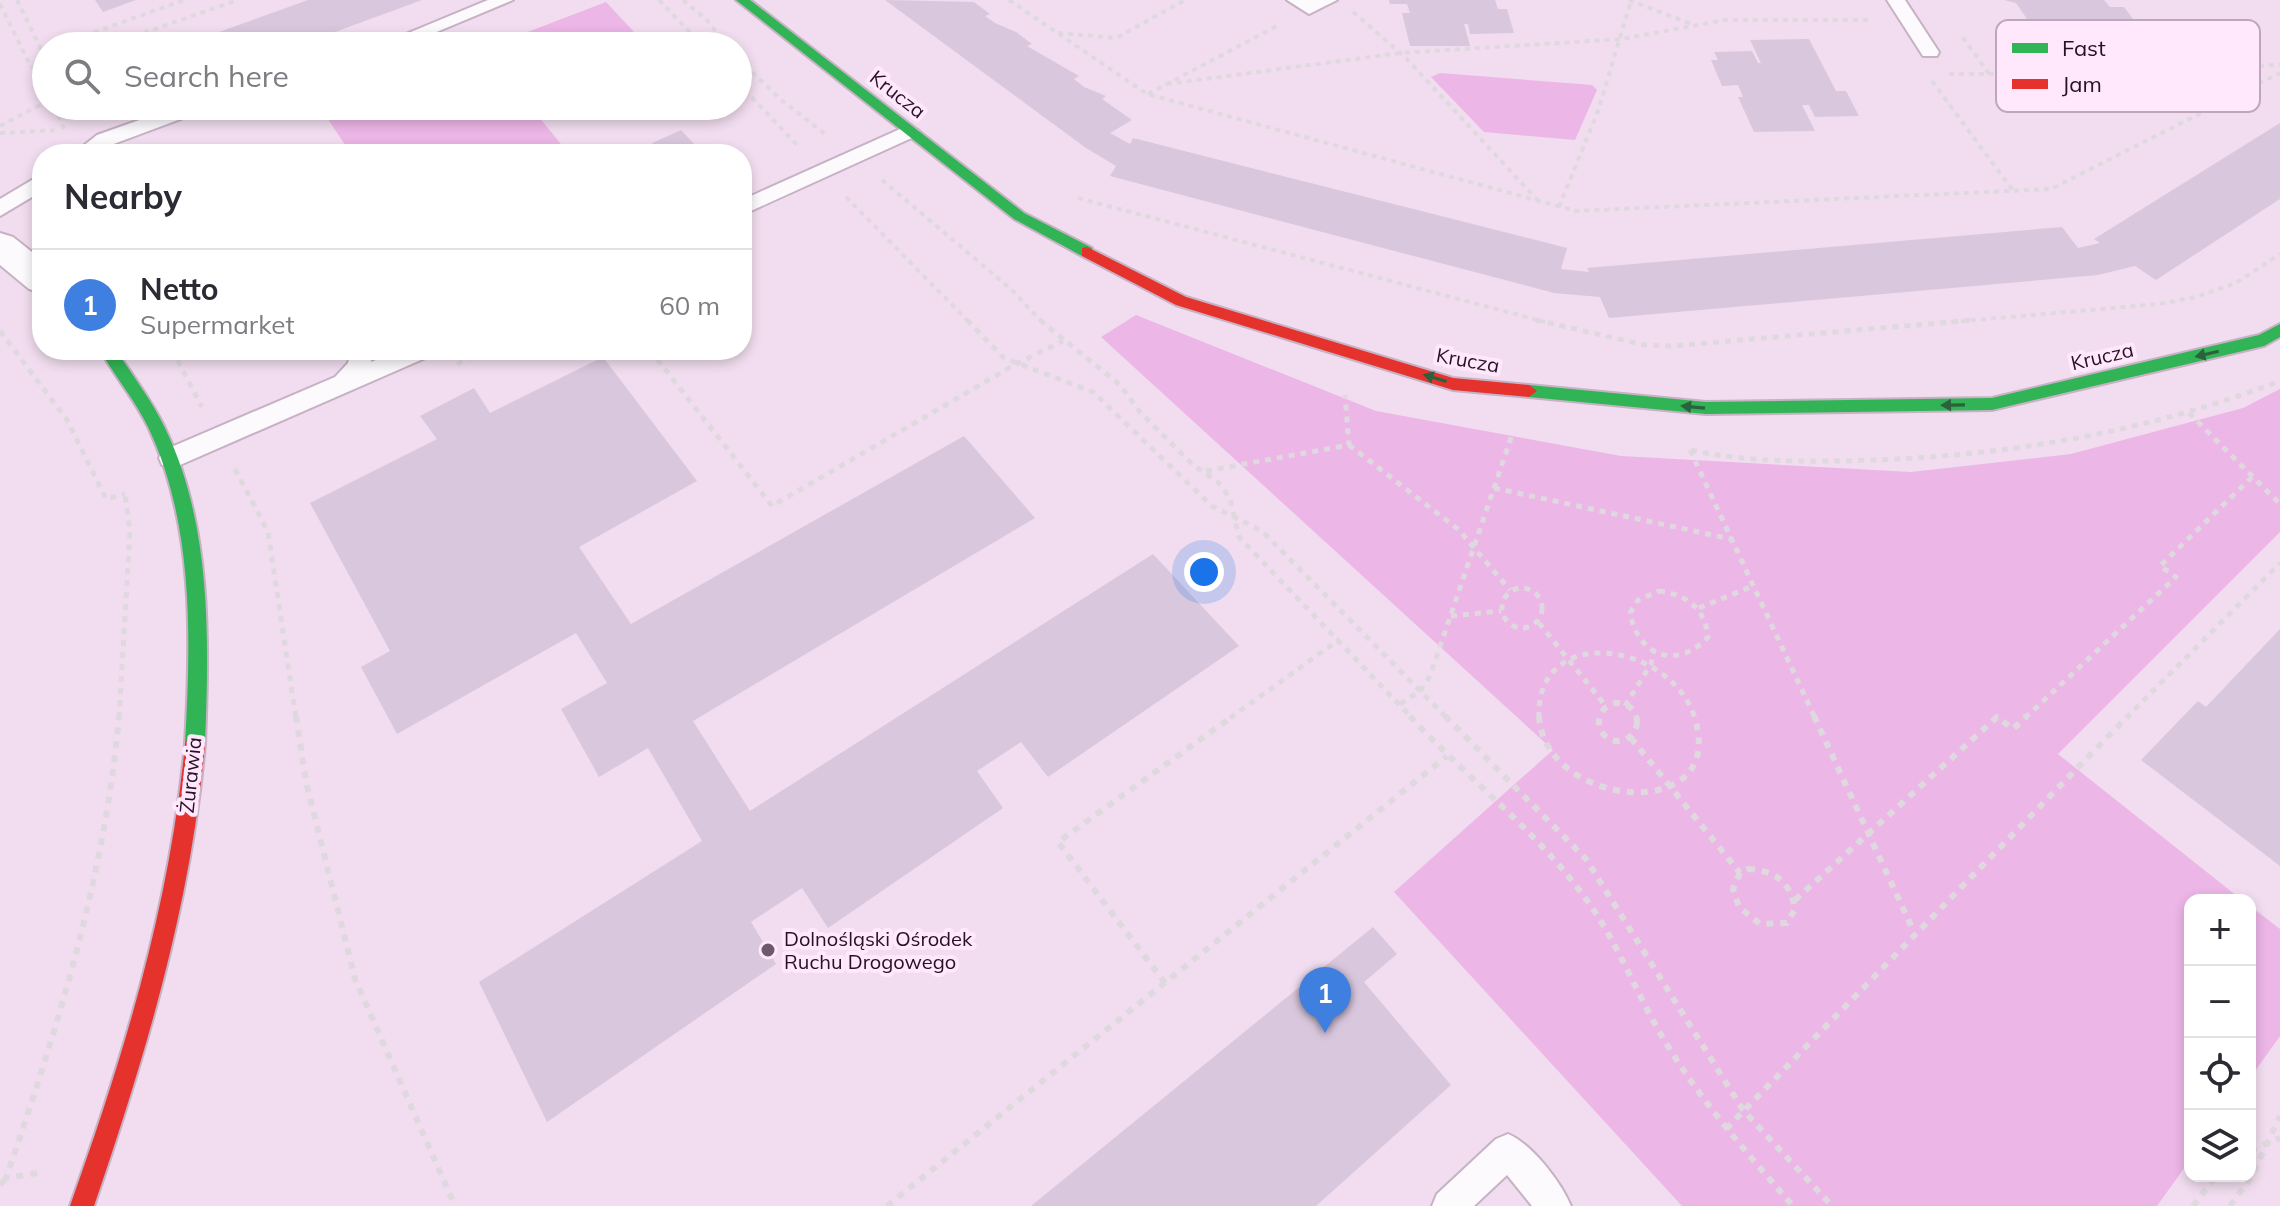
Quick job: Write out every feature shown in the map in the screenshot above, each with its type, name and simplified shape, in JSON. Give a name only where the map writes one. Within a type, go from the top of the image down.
[{"type":"street","name":"Krucza","points":[[742,0],[1019,216],[1181,301],[1453,384],[1706,408],[1992,404],[2264,340],[2280,330]]},
{"type":"street","points":[[0,246],[32,272]]},
{"type":"street","name":"Żurawia","points":[[82,1206],[125,1089],[176,895],[193,759],[202,634],[191,532],[171,458],[126,371],[117,360]]},
{"type":"lane","points":[[422,32],[504,0]]},
{"type":"lane","points":[[1302,4],[1328,0]]},
{"type":"lane","points":[[1896,0],[1930,52]]},
{"type":"lane","points":[[98,144],[159,120]]},
{"type":"lane","points":[[752,203],[909,131]]},
{"type":"lane","points":[[0,209],[32,188]]},
{"type":"lane","points":[[343,383],[359,366],[360,360]]},
{"type":"lane","points":[[171,458],[398,360]]},
{"type":"lane","points":[[1449,1206],[1508,1151],[1554,1206]]},
{"type":"path","points":[[17,0],[34,32]]},
{"type":"path","points":[[95,32],[184,0]]},
{"type":"path","points":[[146,32],[238,0]]},
{"type":"path","points":[[659,0],[690,32]]},
{"type":"path","points":[[683,0],[716,32]]},
{"type":"path","points":[[1009,0],[1147,94],[1576,211],[2051,189],[2203,112]]},
{"type":"path","points":[[1057,33],[1116,38],[1185,0]]},
{"type":"path","points":[[1559,207],[1622,39],[1630,2],[1696,26]]},
{"type":"path","points":[[0,4],[32,67]]},
{"type":"path","points":[[1147,94],[1302,4]]},
{"type":"path","points":[[1350,9],[1400,53],[1540,203]]},
{"type":"path","points":[[1167,84],[1400,53],[1622,39],[1725,20],[1908,19]]},
{"type":"path","points":[[1961,35],[1989,74]]},
{"type":"path","points":[[2260,66],[2280,65]]},
{"type":"path","points":[[752,71],[806,121],[859,155],[877,175],[1012,290],[1063,341],[1120,385],[1140,412],[1230,498],[1239,537],[1340,639],[1447,756],[1520,822],[1596,914],[1664,1040],[1726,1129],[1793,1206]]},
{"type":"path","points":[[2260,83],[2280,73]]},
{"type":"path","points":[[1996,74],[1927,74],[2015,193]]},
{"type":"path","points":[[752,98],[1004,358],[1066,379],[1093,392],[1182,481],[1212,506],[1262,531],[1586,859],[1743,1110],[1832,1206]]},
{"type":"path","points":[[0,126],[32,109]]},
{"type":"path","points":[[0,133],[64,130]]},
{"type":"path","points":[[1070,196],[1443,296],[1645,345],[2159,304],[2211,296],[2241,282],[2280,254]]},
{"type":"path","points":[[0,331],[67,420],[106,499],[234,468]]},
{"type":"path","points":[[658,360],[772,506],[1016,364],[1063,341]]},
{"type":"path","points":[[177,360],[268,532],[306,782],[355,979],[454,1204],[442,1206]]},
{"type":"path","points":[[1345,395],[1349,445],[1459,530],[1510,590]]},
{"type":"path","points":[[2189,413],[2280,504]]},
{"type":"path","points":[[1400,704],[1420,691],[1430,676],[1513,432]]},
{"type":"path","points":[[1205,471],[1349,445]]},
{"type":"path","points":[[1690,450],[1914,932]]},
{"type":"path","points":[[1795,900],[1997,717],[2013,729],[2176,577],[2160,566],[2252,477]]},
{"type":"path","points":[[1494,488],[1731,539]]},
{"type":"path","points":[[0,1185],[6,1178],[47,1060],[89,910],[109,796],[130,532],[125,494]]},
{"type":"path","points":[[1726,1129],[1914,932],[2280,563]]},
{"type":"path","points":[[1699,608],[1753,586]]},
{"type":"path","points":[[1501,611],[1502,598],[1510,590],[1524,589],[1537,596],[1545,613],[1539,623]]},
{"type":"path","points":[[1659,591],[1671,592],[1699,608],[1708,626],[1703,646],[1694,654],[1682,657],[1654,651],[1635,634],[1630,624],[1632,605],[1639,597],[1659,591]]},
{"type":"path","points":[[1451,616],[1501,611],[1517,625],[1539,623]]},
{"type":"path","points":[[1539,623],[1605,705],[1625,706],[1638,721],[1637,733],[1631,738],[1615,739],[1603,732],[1597,720],[1605,705]]},
{"type":"path","points":[[1165,983],[1058,842],[1340,639]]},
{"type":"path","points":[[1625,706],[1651,664],[1654,651]]},
{"type":"path","points":[[1588,652],[1612,652],[1651,664],[1680,687],[1693,708],[1700,731],[1698,752],[1688,771],[1671,786],[1646,794],[1617,793],[1589,783],[1564,766],[1546,743],[1538,718],[1538,694],[1549,674],[1567,659],[1588,652]]},
{"type":"path","points":[[1631,738],[1740,873]]},
{"type":"path","points":[[887,1206],[1447,756]]},
{"type":"path","points":[[1748,869],[1767,870],[1785,882],[1795,900],[1793,917],[1787,923],[1768,927],[1747,918],[1734,899],[1733,889],[1740,873],[1748,869]]},
{"type":"path","points":[[2230,1206],[2252,1176],[2280,1116]]},
{"type":"path","points":[[2256,1148],[2280,1138]]},
{"type":"path","points":[[6,1178],[43,1172]]},
{"type":"path","points":[[2193,1206],[2211,1182]]},
{"type":"shaded area","points":[[606,2],[634,32],[528,32]]},
{"type":"shaded area","points":[[1440,73],[1592,85],[1597,90],[1575,140],[1484,132],[1431,77]]},
{"type":"shaded area","points":[[329,120],[541,120],[561,144],[344,144]]},
{"type":"shaded area","points":[[1136,315],[1376,411],[1621,456],[1911,472],[2071,454],[2243,408],[2280,389],[2280,532],[2058,754],[2234,894],[2184,894],[2184,1168],[2157,1206],[1682,1206],[1394,892],[1553,750],[1101,337]]},
{"type":"shaded area","points":[[2256,911],[2280,929],[2280,1036],[2256,1070]]},
{"type":"building","points":[[95,0],[136,0],[103,12]]},
{"type":"building","points":[[308,0],[422,0],[335,32],[219,32]]},
{"type":"building","points":[[885,0],[974,2],[990,14],[985,16],[1032,44],[1027,46],[1079,76],[1074,79],[1084,87],[1106,96],[1102,99],[1132,120],[1110,133],[1130,144],[1133,138],[1567,248],[1561,269],[1589,272],[1587,268],[2062,227],[2078,248],[2100,243],[2094,239],[2280,123],[2280,199],[2156,280],[2135,266],[2098,275],[1609,318],[1600,297],[1554,293],[1110,176],[1116,166],[1086,148]]},
{"type":"building","points":[[1389,0],[1495,0],[1498,9],[1507,9],[1514,33],[1470,34],[1468,24],[1464,24],[1470,46],[1410,46],[1402,13],[1410,13],[1407,4],[1390,4]]},
{"type":"building","points":[[2004,0],[2104,0],[2110,7],[2124,7],[2134,20],[2028,20],[2016,3]]},
{"type":"building","points":[[1809,39],[1836,91],[1846,91],[1859,116],[1815,117],[1809,105],[1802,105],[1815,131],[1754,132],[1738,97],[1743,97],[1738,85],[1722,86],[1711,60],[1718,60],[1714,52],[1752,51],[1761,63],[1750,40]]},
{"type":"building","points":[[681,130],[694,144],[653,144]]},
{"type":"building","points":[[597,360],[605,360],[697,481],[579,547],[631,624],[964,436],[1035,518],[693,721],[750,811],[1153,554],[1239,646],[1048,777],[1021,742],[977,771],[1003,808],[828,928],[802,888],[751,922],[776,964],[547,1122],[479,982],[702,841],[648,748],[599,777],[561,709],[607,683],[576,633],[397,734],[361,667],[390,651],[310,503],[437,439],[420,416],[474,388],[490,413]]},
{"type":"building","points":[[2280,629],[2280,866],[2141,760],[2198,701],[2206,707]]},
{"type":"building","points":[[1373,927],[1397,954],[1364,982],[1451,1085],[1316,1206],[1031,1206]]},
{"type":"traffic: fast","points":[[742,0],[1019,216],[1087,252]]},
{"type":"traffic: fast","points":[[1529,391],[1706,408],[1992,404],[2264,340],[2280,330]]},
{"type":"traffic: fast","points":[[115,360],[157,428],[175,477],[184,514],[191,552],[197,628],[195,744]]},
{"type":"traffic: jam","points":[[1087,252],[1181,301],[1453,384],[1529,391]]},
{"type":"traffic: jam","points":[[82,1206],[155,979],[181,862],[195,744]]},
{"type":"place","name":"Dolnośląski Ośrodek Ruchu Drogowego","points":[[768,950]]},
{"type":"place","name":"Netto","points":[[1325,1033]]}]
